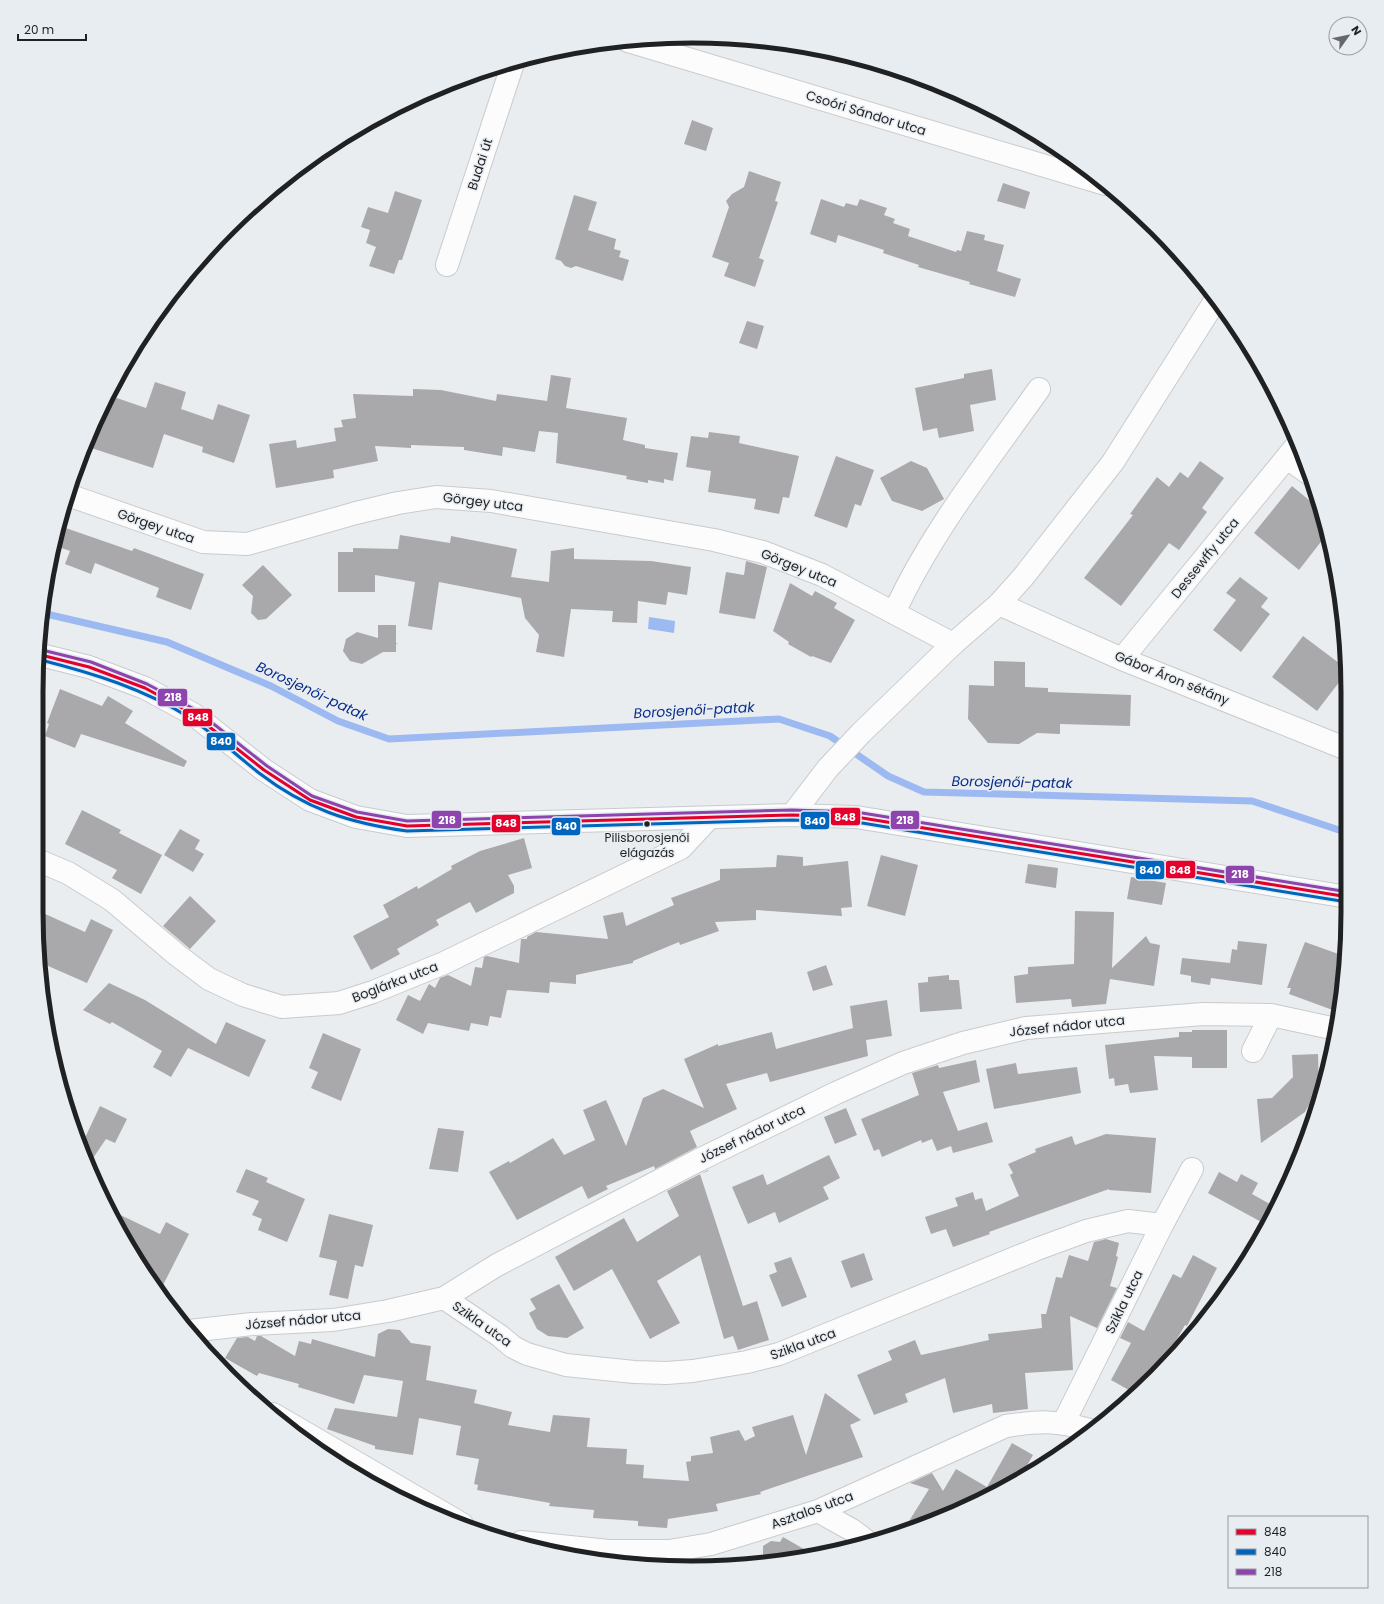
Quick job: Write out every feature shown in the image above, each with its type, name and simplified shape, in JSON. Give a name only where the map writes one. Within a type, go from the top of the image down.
[{"type":"street","name":"Csoóri Sándor utca","points":[[664,45],[1090,179]]},
{"type":"street","name":"Budai út","points":[[447,265],[511,69]]},
{"type":"street","points":[[792,815],[828,768],[861,733],[953,644],[999,604],[1024,576],[1113,462],[1213,305]]},
{"type":"street","points":[[894,613],[907,583],[947,519],[1039,389]]},
{"type":"street","name":"Dessewffy utca","points":[[1122,659],[1292,452]]},
{"type":"street","name":"Görgey utca","points":[[73,497],[203,542],[247,544],[356,513],[398,503],[436,497],[491,501],[714,540],[763,552],[822,575],[953,644]]},
{"type":"street","name":"Gábor Áron sétány","points":[[999,604],[1122,659],[1341,747]]},
{"type":"street","points":[[44,656],[89,668],[145,688],[193,714],[264,770],[310,800],[356,817],[407,826],[792,815],[856,817],[1341,896]]},
{"type":"street","name":"Boglárka utca","points":[[43,863],[68,873],[112,900],[177,955],[209,979],[243,995],[282,1007],[340,1003],[373,992],[444,963],[681,848],[709,818]]},
{"type":"street","name":"József nádor utca","points":[[196,1330],[252,1324],[333,1320],[388,1311],[444,1298],[497,1265],[699,1160],[836,1093],[903,1063],[963,1043],[1026,1028],[1203,1014],[1271,1015],[1331,1028]]},
{"type":"street","points":[[1253,1051],[1271,1015]]},
{"type":"street","name":"Szikla utca","points":[[1064,1422],[1162,1225],[1192,1169]]},
{"type":"street","name":"Szikla utca","points":[[444,1298],[500,1336],[513,1347],[527,1354],[566,1365],[634,1372],[666,1373],[693,1371],[747,1362],[779,1354],[1037,1249],[1086,1232],[1128,1222],[1162,1225]]},
{"type":"street","name":"Asztalos utca","points":[[547,1545],[609,1551],[669,1551],[711,1544],[818,1511],[1006,1426],[1039,1421],[1064,1422],[1085,1428]]},
{"type":"street","points":[[300,1429],[432,1507]]},
{"type":"street","points":[[818,1511],[852,1530],[863,1538]]},
{"type":"water","points":[[649,617],[675,621],[674,633],[648,629]]},
{"type":"building","points":[[692,120],[713,128],[706,151],[684,144]]},
{"type":"building","points":[[749,171],[781,182],[775,201],[778,202],[759,258],[764,260],[755,287],[724,276],[729,263],[712,257],[729,207],[726,201],[732,194],[744,187]]},
{"type":"building","points":[[1003,183],[1030,192],[1025,209],[997,201]]},
{"type":"building","points":[[395,191],[422,200],[402,260],[399,260],[394,274],[369,266],[376,247],[366,243],[370,230],[361,227],[368,207],[388,213]]},
{"type":"building","points":[[574,195],[597,202],[588,230],[616,239],[614,249],[621,251],[619,257],[629,260],[623,281],[576,266],[571,268],[555,259]]},
{"type":"building","points":[[821,199],[844,207],[846,203],[857,206],[860,199],[887,208],[884,215],[895,219],[893,223],[910,229],[908,236],[956,252],[957,250],[961,251],[967,231],[985,235],[984,240],[1004,245],[997,271],[1021,279],[1015,297],[918,267],[919,265],[883,253],[884,250],[838,235],[836,243],[810,234]]},
{"type":"building","points":[[747,321],[764,326],[757,349],[739,343]]},
{"type":"building","points":[[992,369],[996,400],[970,405],[974,431],[939,438],[937,428],[923,431],[915,388],[964,378],[964,374]]},
{"type":"building","points":[[551,375],[571,378],[566,408],[627,418],[623,440],[645,445],[645,448],[678,453],[673,481],[664,479],[664,483],[648,480],[648,483],[626,479],[627,476],[556,463],[558,433],[539,431],[535,452],[503,447],[502,456],[464,450],[464,447],[411,445],[411,448],[375,446],[378,461],[333,470],[334,478],[276,488],[269,444],[296,440],[297,448],[336,441],[334,428],[343,427],[341,420],[356,418],[353,394],[413,396],[413,389],[441,390],[496,401],[497,394],[547,401]]},
{"type":"building","points":[[155,382],[186,392],[181,409],[213,420],[218,404],[250,415],[234,463],[202,452],[203,447],[164,434],[153,468],[91,448],[114,397],[146,408]]},
{"type":"building","points":[[709,432],[740,436],[739,443],[799,456],[789,498],[783,497],[779,514],[754,509],[756,499],[708,492],[711,471],[686,467],[691,436],[708,438]]},
{"type":"building","points":[[836,456],[874,470],[861,506],[855,504],[847,528],[814,516]]},
{"type":"building","points":[[911,461],[927,468],[944,499],[922,511],[892,501],[880,478]]},
{"type":"building","points":[[1200,461],[1224,478],[1202,508],[1207,512],[1179,550],[1169,543],[1121,606],[1084,578],[1133,515],[1130,514],[1157,477],[1169,487],[1180,472],[1188,478]]},
{"type":"building","points":[[1292,486],[1313,503],[1323,539],[1299,570],[1254,533]]},
{"type":"building","points":[[64,527],[132,551],[134,548],[204,574],[191,610],[156,597],[159,588],[95,563],[91,574],[65,564],[70,551],[59,547]]},
{"type":"building","points":[[400,535],[450,543],[451,536],[517,549],[511,577],[549,582],[551,551],[574,548],[574,559],[651,561],[691,567],[687,595],[668,592],[666,605],[638,601],[637,623],[612,622],[613,611],[571,609],[564,657],[536,652],[539,635],[525,618],[521,598],[439,582],[432,630],[408,626],[415,582],[375,575],[375,592],[338,592],[338,552],[353,552],[353,548],[398,549]]},
{"type":"building","points":[[746,561],[767,567],[755,619],[719,613],[726,572],[744,575]]},
{"type":"building","points":[[263,565],[292,595],[266,619],[258,620],[251,613],[253,596],[242,585]]},
{"type":"building","points":[[1240,577],[1268,598],[1261,607],[1270,614],[1241,652],[1213,630],[1236,600],[1226,593]]},
{"type":"building","points":[[790,583],[812,596],[815,591],[837,603],[834,608],[855,620],[831,663],[812,656],[811,657],[788,644],[789,642],[773,631]]},
{"type":"building","points":[[378,625],[396,625],[396,643],[398,643],[396,644],[396,652],[383,652],[362,664],[350,661],[343,651],[346,639],[357,632],[378,638]]},
{"type":"building","points":[[1303,636],[1340,664],[1341,680],[1317,711],[1272,677]]},
{"type":"building","points":[[994,661],[1025,662],[1025,687],[1048,688],[1048,692],[1131,695],[1130,726],[1060,724],[1060,734],[1037,733],[1019,744],[988,743],[968,719],[969,685],[994,686]]},
{"type":"building","points":[[60,689],[102,706],[108,696],[133,711],[125,723],[187,761],[184,767],[81,734],[75,748],[45,736],[49,724],[47,723]]},
{"type":"building","points":[[82,810],[121,830],[119,833],[162,855],[141,894],[112,878],[117,870],[65,844]]},
{"type":"building","points":[[180,829],[200,840],[195,849],[204,854],[193,872],[164,855]]},
{"type":"building","points":[[524,838],[532,868],[508,875],[514,886],[514,893],[476,913],[470,902],[436,920],[439,925],[397,949],[400,954],[371,970],[353,936],[389,917],[383,905],[417,886],[418,889],[452,869],[451,866],[480,851]]},
{"type":"building","points":[[777,855],[803,857],[803,866],[848,861],[852,907],[841,908],[842,916],[756,910],[756,920],[715,922],[719,931],[680,945],[679,942],[633,961],[633,963],[576,975],[576,984],[550,982],[549,993],[507,990],[501,1018],[490,1016],[488,1026],[471,1023],[469,1031],[428,1023],[423,1034],[396,1020],[408,995],[420,1001],[429,984],[435,988],[440,978],[448,975],[471,986],[475,967],[482,968],[484,957],[487,956],[519,963],[521,939],[527,939],[527,937],[536,932],[608,939],[603,916],[623,912],[626,926],[674,905],[671,898],[720,880],[720,869],[776,867]]},
{"type":"building","points":[[881,855],[918,865],[905,916],[867,906]]},
{"type":"building","points":[[1028,864],[1058,868],[1056,888],[1025,883]]},
{"type":"building","points":[[1131,877],[1166,883],[1162,905],[1127,899]]},
{"type":"building","points":[[190,896],[216,921],[190,949],[163,926]]},
{"type":"building","points":[[1075,911],[1114,912],[1112,968],[1146,936],[1150,943],[1160,945],[1154,986],[1110,979],[1106,1004],[1072,1007],[1071,999],[1016,1003],[1014,976],[1028,974],[1028,967],[1074,964]]},
{"type":"building","points":[[43,913],[85,932],[91,919],[113,930],[87,983],[45,965]]},
{"type":"building","points":[[1238,941],[1267,944],[1262,985],[1211,978],[1210,985],[1191,982],[1191,976],[1180,974],[1182,958],[1230,963],[1232,949],[1237,950]]},
{"type":"building","points":[[1305,942],[1340,955],[1333,1010],[1289,994],[1291,988],[1287,988]]},
{"type":"building","points":[[826,965],[833,985],[813,991],[807,972]]},
{"type":"building","points":[[949,975],[949,980],[959,980],[962,1009],[920,1012],[918,983],[928,982],[928,977]]},
{"type":"building","points":[[109,983],[145,1000],[216,1044],[226,1022],[266,1040],[249,1077],[188,1048],[171,1077],[153,1067],[162,1051],[112,1022],[110,1024],[83,1010]]},
{"type":"building","points":[[887,1000],[892,1036],[866,1040],[868,1056],[770,1082],[767,1073],[726,1084],[737,1109],[690,1131],[697,1147],[655,1169],[654,1166],[606,1186],[608,1189],[588,1199],[582,1186],[517,1220],[489,1172],[509,1161],[510,1163],[553,1138],[564,1155],[595,1140],[583,1110],[606,1100],[626,1146],[643,1098],[663,1089],[704,1108],[684,1059],[718,1044],[718,1046],[772,1032],[776,1049],[853,1028],[850,1006]]},
{"type":"building","points":[[1192,1030],[1227,1030],[1227,1068],[1192,1068],[1192,1057],[1154,1056],[1158,1090],[1130,1093],[1128,1084],[1115,1086],[1114,1078],[1109,1079],[1105,1045],[1179,1037],[1179,1032],[1192,1032]]},
{"type":"building","points":[[323,1033],[361,1049],[341,1101],[311,1088],[318,1072],[309,1068]]},
{"type":"building","points":[[1318,1054],[1319,1081],[1315,1093],[1305,1112],[1261,1143],[1257,1099],[1272,1098],[1293,1077],[1292,1055]]},
{"type":"building","points":[[976,1060],[980,1082],[943,1092],[958,1131],[987,1122],[993,1142],[953,1153],[951,1146],[937,1151],[932,1139],[922,1143],[921,1140],[882,1157],[879,1149],[874,1151],[861,1119],[919,1095],[912,1073],[938,1065],[939,1068]]},
{"type":"building","points":[[1016,1063],[1018,1074],[1077,1067],[1081,1093],[994,1109],[986,1069]]},
{"type":"building","points":[[100,1106],[127,1119],[115,1143],[106,1139],[92,1160],[84,1140]]},
{"type":"building","points":[[846,1108],[857,1135],[835,1144],[824,1117]]},
{"type":"building","points":[[438,1128],[464,1131],[458,1172],[429,1169]]},
{"type":"building","points":[[1106,1134],[1156,1138],[1151,1193],[1109,1189],[989,1232],[990,1234],[953,1247],[946,1229],[931,1234],[925,1217],[958,1206],[955,1198],[973,1192],[975,1200],[982,1198],[986,1211],[1019,1196],[1010,1175],[1013,1173],[1008,1164],[1036,1152],[1035,1149],[1072,1136],[1075,1145]]},
{"type":"building","points":[[829,1155],[840,1178],[823,1187],[829,1199],[779,1223],[775,1212],[748,1224],[732,1187],[763,1174],[767,1185]]},
{"type":"building","points":[[246,1169],[268,1178],[266,1182],[305,1199],[287,1242],[258,1230],[262,1219],[252,1215],[259,1201],[236,1192]]},
{"type":"building","points":[[1219,1172],[1237,1182],[1241,1174],[1258,1183],[1252,1194],[1271,1205],[1262,1222],[1208,1193]]},
{"type":"building","points":[[700,1174],[743,1306],[757,1301],[769,1340],[738,1350],[733,1336],[724,1339],[700,1255],[657,1281],[680,1323],[650,1339],[612,1269],[574,1291],[555,1257],[624,1218],[637,1242],[679,1216],[667,1191]]},
{"type":"building","points":[[118,1214],[160,1234],[166,1222],[189,1234],[162,1287],[152,1273]]},
{"type":"building","points":[[329,1214],[373,1225],[363,1267],[355,1265],[348,1299],[329,1295],[337,1261],[319,1257]]},
{"type":"building","points":[[1106,1239],[1119,1243],[1116,1256],[1118,1257],[1110,1286],[1117,1288],[1097,1328],[1070,1316],[1073,1370],[1025,1373],[1028,1409],[993,1413],[992,1404],[953,1413],[945,1378],[905,1394],[908,1402],[874,1415],[857,1375],[892,1360],[888,1351],[915,1340],[921,1355],[989,1340],[988,1334],[1042,1328],[1041,1314],[1046,1314],[1056,1277],[1062,1278],[1069,1255],[1088,1261],[1094,1242]]},
{"type":"building","points":[[864,1253],[873,1280],[851,1288],[841,1261]]},
{"type":"building","points":[[1193,1255],[1217,1268],[1187,1326],[1185,1325],[1172,1349],[1151,1371],[1130,1391],[1111,1380],[1131,1343],[1120,1338],[1128,1322],[1144,1331],[1173,1274],[1181,1278]]},
{"type":"building","points":[[791,1257],[807,1297],[782,1307],[769,1275],[777,1272],[774,1263]]},
{"type":"building","points":[[559,1284],[584,1328],[567,1338],[548,1336],[537,1329],[529,1313],[536,1309],[530,1299]]},
{"type":"building","points":[[388,1329],[400,1330],[411,1343],[431,1346],[426,1380],[477,1390],[474,1403],[512,1412],[508,1425],[550,1432],[553,1415],[590,1418],[587,1447],[627,1449],[626,1464],[644,1465],[643,1478],[689,1481],[686,1462],[691,1461],[691,1456],[713,1453],[710,1437],[739,1430],[745,1441],[755,1436],[752,1427],[793,1415],[806,1455],[825,1393],[861,1420],[850,1425],[863,1457],[760,1492],[761,1494],[716,1504],[718,1511],[668,1519],[667,1528],[638,1526],[638,1521],[593,1518],[594,1510],[549,1506],[550,1503],[477,1490],[478,1485],[474,1484],[479,1459],[456,1455],[461,1426],[419,1418],[413,1455],[375,1449],[375,1446],[327,1429],[335,1408],[397,1417],[403,1381],[364,1375],[354,1404],[298,1387],[299,1384],[259,1373],[257,1376],[225,1358],[237,1338],[248,1337],[255,1341],[257,1336],[261,1336],[295,1356],[299,1341],[311,1344],[312,1339],[375,1357],[378,1334]]},
{"type":"building","points":[[1012,1443],[1033,1455],[1026,1468],[1016,1474],[979,1494],[940,1512],[907,1525],[929,1489],[910,1483],[932,1473],[943,1491],[956,1469],[987,1487]]},
{"type":"building","points":[[783,1537],[807,1551],[764,1557],[763,1546],[771,1541],[780,1542]]},
{"type":"waterway","name":"Borosjenői-patak","points":[[48,614],[167,642],[271,686],[338,721],[389,739],[779,719],[830,736],[888,776],[924,792],[1252,801],[1341,831]]},
{"type":"transit line","name":"218","points":[[44,650],[91,662],[147,684],[196,710],[267,766],[312,796],[357,812],[407,821],[792,810],[856,812],[1341,891]]},
{"type":"transit line","name":"848","points":[[44,656],[89,667],[145,688],[193,714],[264,770],[310,800],[356,817],[407,826],[792,815],[856,817],[1341,896]]},
{"type":"transit line","name":"840","points":[[44,661],[99,676],[137,690],[173,708],[199,724],[276,786],[294,796],[311,805],[347,819],[386,828],[407,831],[792,820],[856,822],[1341,901]]},
{"type":"place","name":"Pilisborosjenői elágazás","points":[[647,824]]}]
